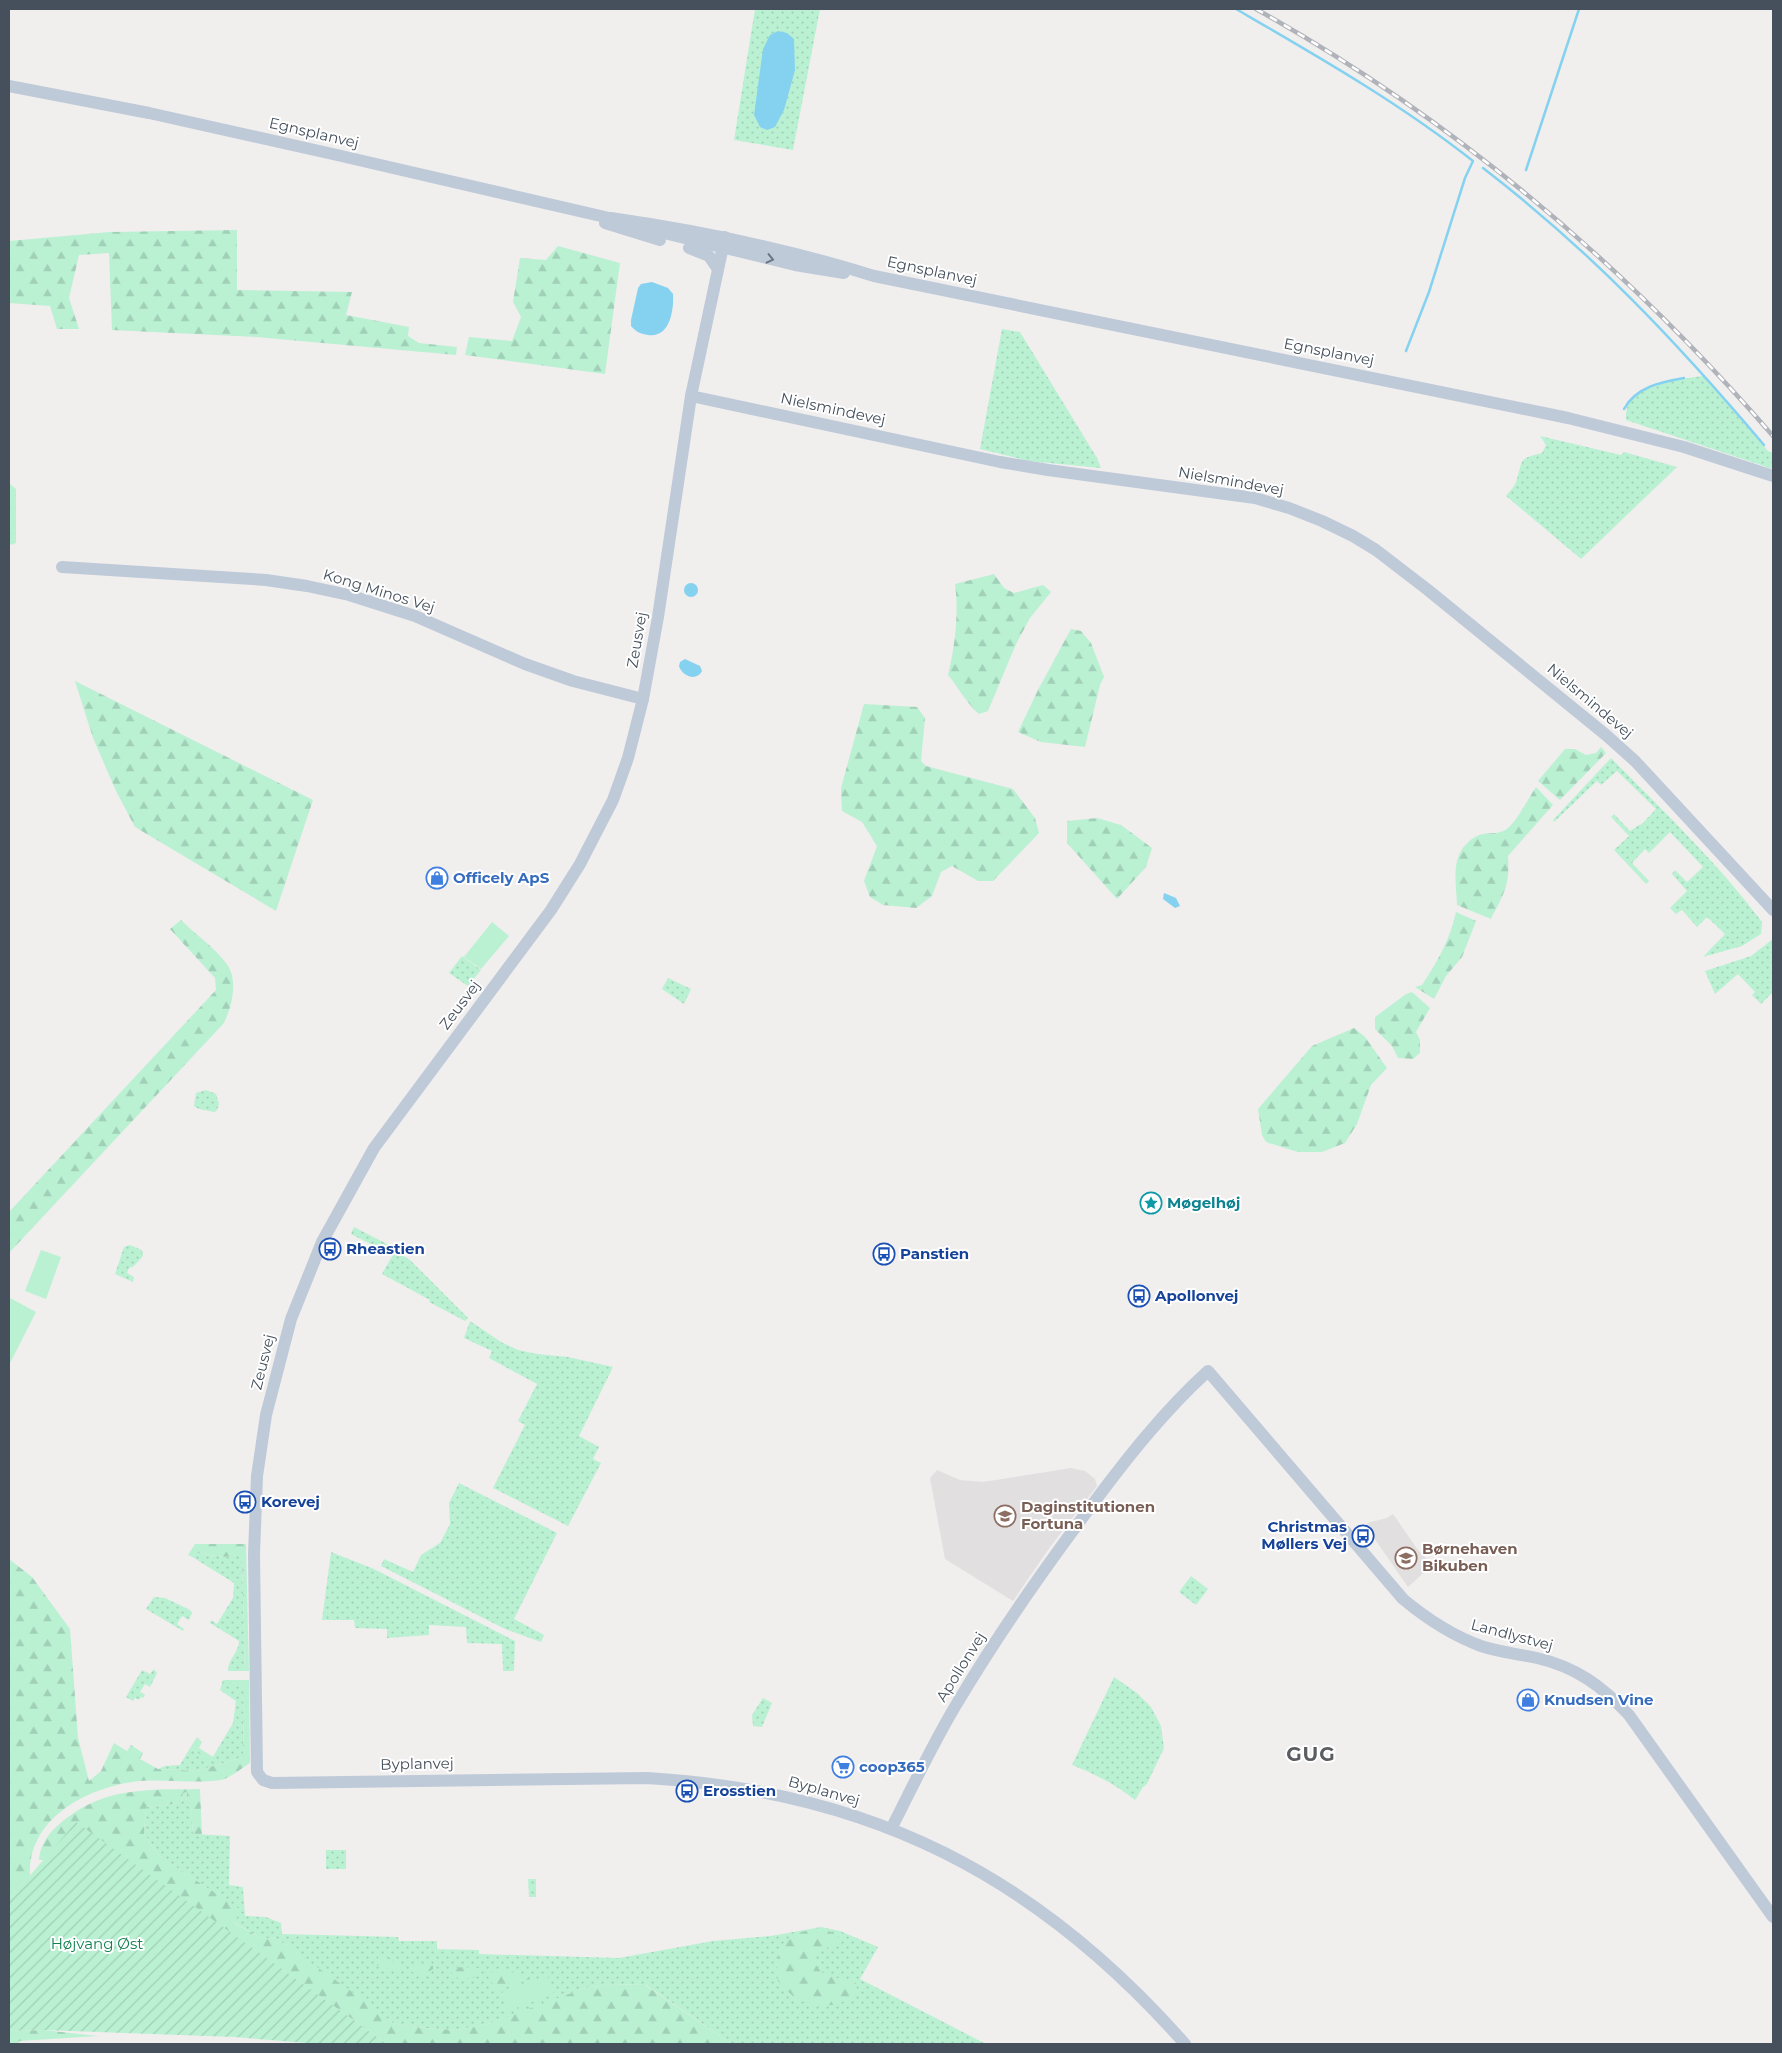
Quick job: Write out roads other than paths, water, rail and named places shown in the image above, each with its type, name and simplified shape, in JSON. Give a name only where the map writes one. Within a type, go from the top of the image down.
[{"type":"street","name":"Egnsplanvej","points":[[9,86],[158,115],[548,203],[724,243],[828,271],[874,276],[1559,416],[1676,445],[1773,476]]},
{"type":"street","points":[[548,203],[613,226],[704,253],[713,260],[718,269]]},
{"type":"street","name":"Zeusvej","points":[[260,1778],[257,1769],[254,1574],[257,1476],[266,1415],[291,1319],[322,1242],[374,1148],[536,932],[580,864],[613,800],[628,758],[644,699],[691,396],[724,243]]},
{"type":"street","name":"Nielsmindevej","points":[[691,396],[1000,462],[1255,498],[1289,508],[1322,521],[1376,550],[1606,735],[1635,761],[1773,910]]},
{"type":"street","name":"Kong Minos Vej","points":[[62,567],[266,580],[340,593],[415,616],[525,664],[573,682],[644,699]]},
{"type":"street","name":"Apollonvej","points":[[891,1829],[955,1707],[1042,1572],[1160,1420],[1184,1393],[1208,1371]]},
{"type":"street","name":"Landlystvej","points":[[1208,1371],[1403,1599],[1426,1618],[1452,1634],[1482,1646],[1562,1665],[1584,1676],[1609,1693],[1629,1715],[1773,1917]]},
{"type":"street","name":"Byplanvej","points":[[260,1778],[272,1783],[648,1778],[693,1781],[780,1795],[836,1809],[938,1849],[981,1872],[1023,1898],[1067,1930],[1110,1967],[1161,2017],[1185,2044]]},
{"type":"water","points":[[778,31],[787,33],[794,39],[795,70],[784,110],[775,127],[767,130],[760,127],[754,115],[763,49],[770,35]]},
{"type":"water","points":[[652,282],[668,288],[673,294],[673,308],[666,328],[655,335],[648,335],[635,330],[631,326],[631,320],[638,288],[641,284]]},
{"type":"water","points":[[688,583],[694,583],[698,590],[694,597],[688,597],[684,593],[684,587]]},
{"type":"water","points":[[685,659],[700,666],[702,671],[693,677],[683,673],[679,666],[680,662]]},
{"type":"water","points":[[1164,893],[1176,898],[1180,906],[1175,908],[1163,899]]},
{"type":"waterway","points":[[1236,9],[1386,99],[1445,139],[1473,161],[1465,178],[1429,292],[1406,351]]},
{"type":"waterway","points":[[1526,170],[1579,9]]},
{"type":"waterway","points":[[1483,168],[1560,232],[1631,299],[1698,370],[1764,445]]},
{"type":"waterway","points":[[1624,409],[1635,395],[1642,391],[1667,381],[1684,378]]},
{"type":"railway","points":[[1256,9],[1329,52],[1399,98],[1533,200],[1597,255],[1658,313],[1717,373],[1773,436]]},
{"type":"place","name":"Officely ApS","points":[[437,878]]},
{"type":"place","name":"Møgelhøj","points":[[1151,1203]]},
{"type":"place","name":"Rheastien","points":[[330,1249]]},
{"type":"place","name":"Panstien","points":[[884,1254]]},
{"type":"place","name":"Apollonvej","points":[[1139,1296]]},
{"type":"place","name":"Korevej","points":[[245,1502]]},
{"type":"place","name":"Daginstitutionen Fortuna","points":[[1005,1516]]},
{"type":"place","name":"Christmas Møllers Vej","points":[[1363,1536]]},
{"type":"place","name":"Børnehaven Bikuben","points":[[1406,1558]]},
{"type":"place","name":"Knudsen Vine","points":[[1528,1700]]},
{"type":"place","name":"coop365","points":[[843,1767]]},
{"type":"place","name":"Erosstien","points":[[687,1791]]},
{"type":"district","name":"GUG","points":[[1311,1754]]},
{"type":"park label","name":"Højvang Øst","points":[[97,1944]]}]
